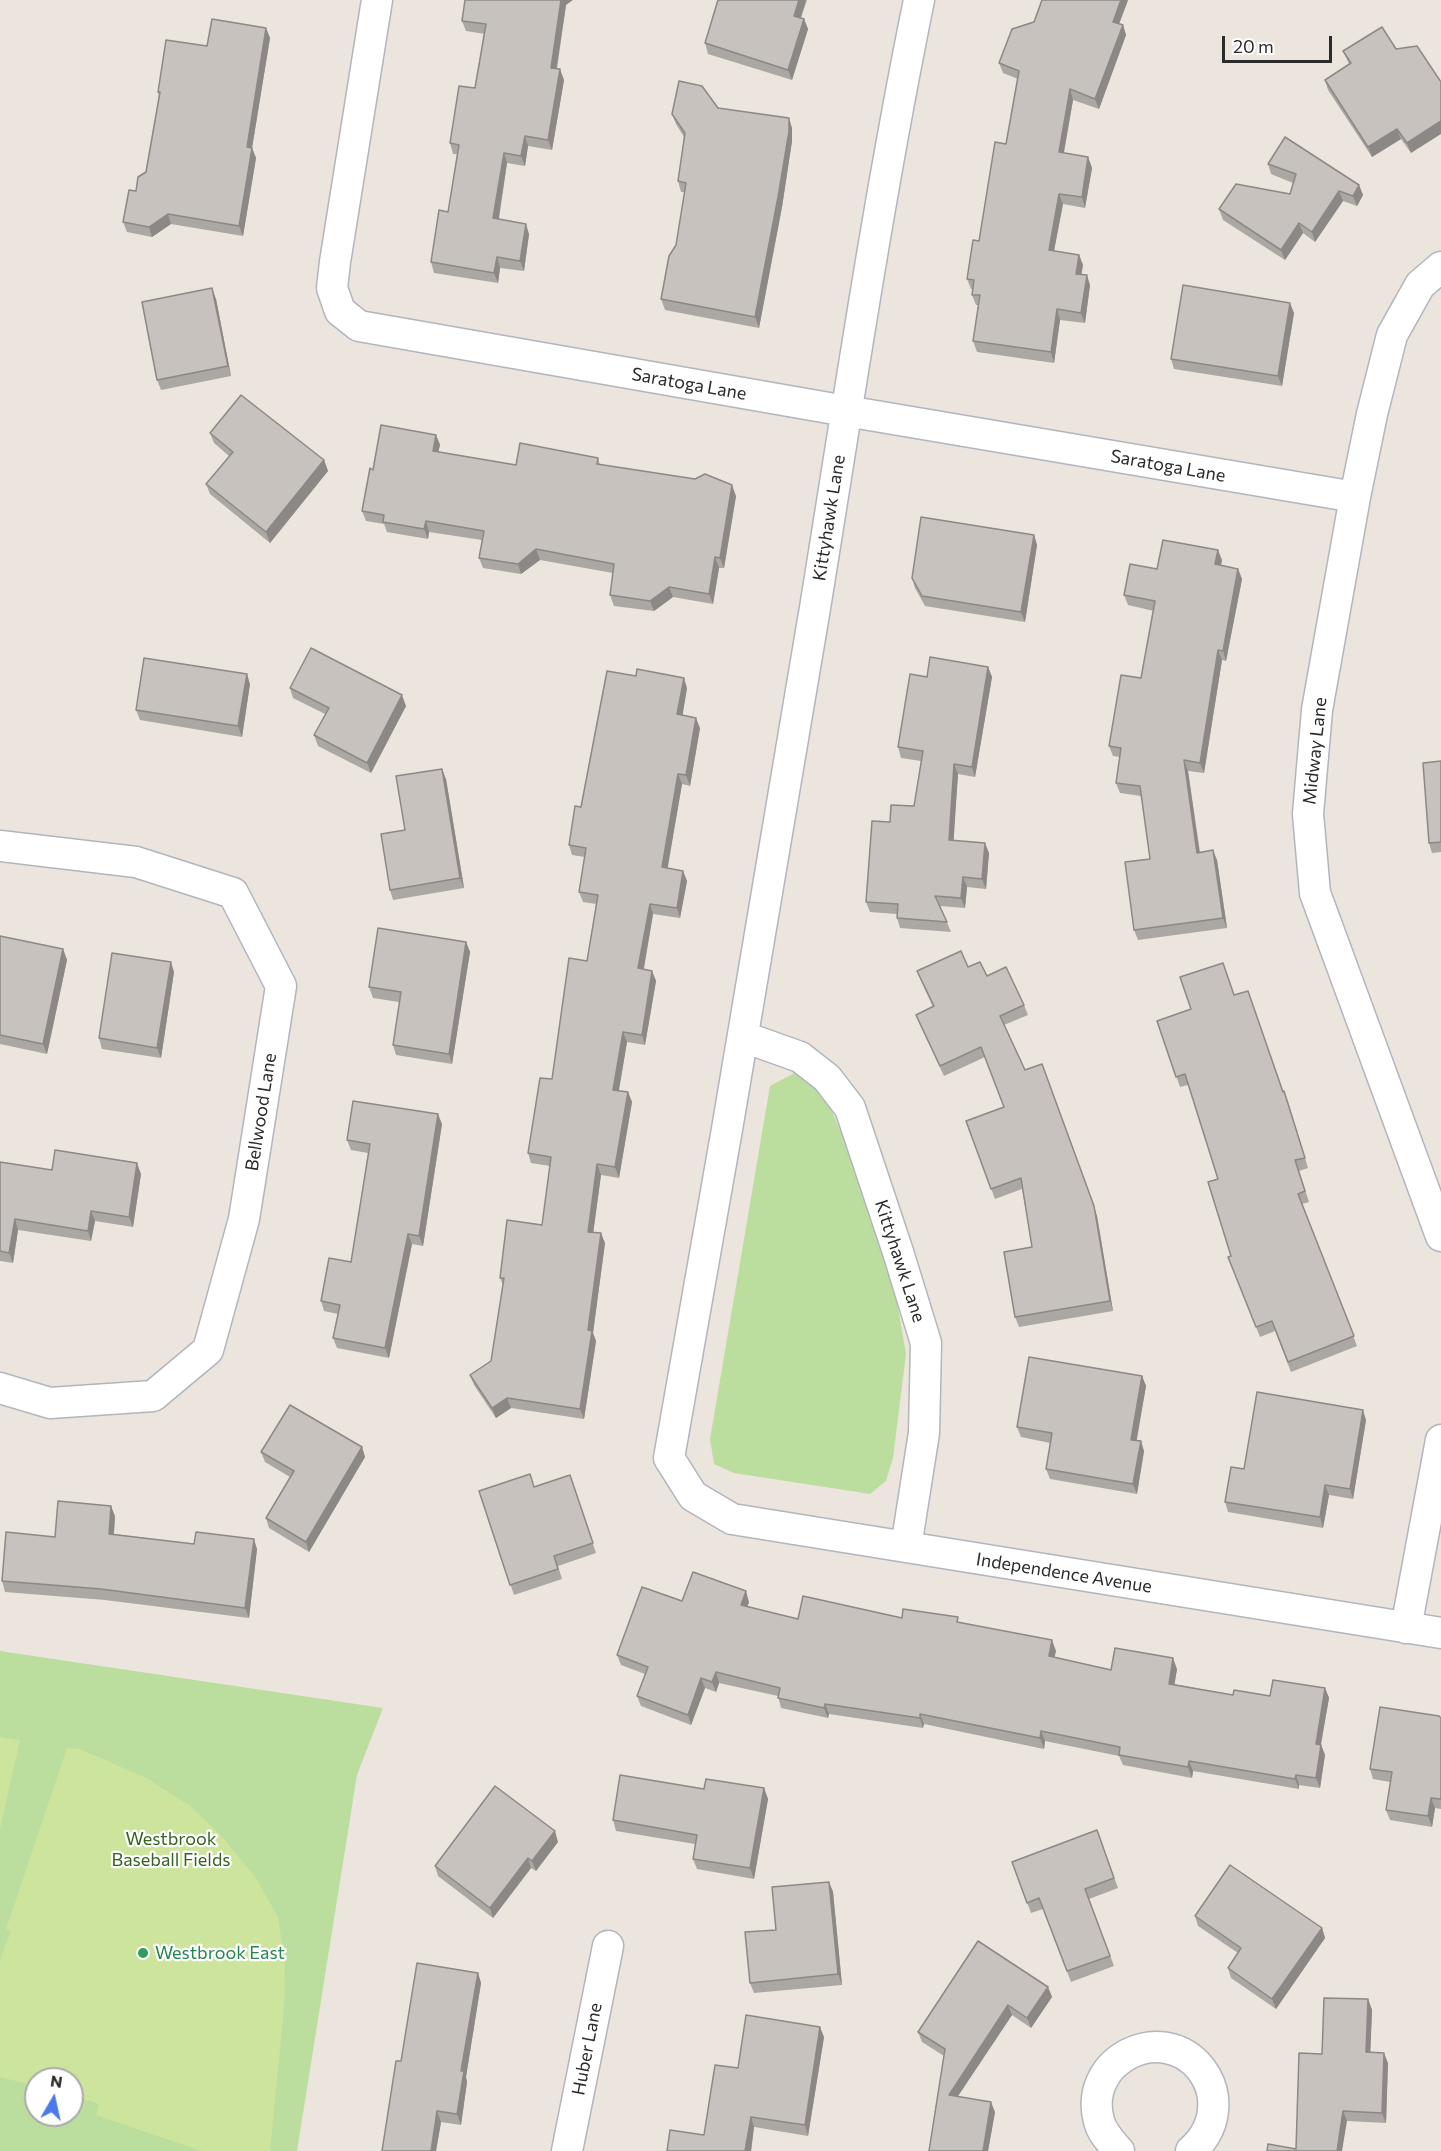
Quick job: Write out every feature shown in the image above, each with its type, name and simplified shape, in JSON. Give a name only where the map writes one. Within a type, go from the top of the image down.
[{"type":"street","name":"Saratoga Lane","points":[[377,0],[332,288],[340,311],[359,326],[1354,497]]},
{"type":"street","name":"Kittyhawk Lane","points":[[693,1496],[669,1458],[744,1037],[846,411],[905,66],[919,0]]},
{"type":"street","name":"Midway Lane","points":[[1441,267],[1420,285],[1392,335],[1372,414],[1354,497],[1317,710],[1308,814],[1316,893],[1441,1236]]},
{"type":"street","name":"Bellwood Lane","points":[[0,846],[136,862],[233,893],[281,986],[244,1219],[208,1350],[153,1396],[50,1403],[0,1388]]},
{"type":"street","name":"Kittyhawk Lane","points":[[744,1037],[800,1057],[827,1078],[850,1108],[927,1343],[924,1432],[906,1547]]},
{"type":"street","points":[[1406,1628],[1441,1440]]},
{"type":"street","name":"Independence Avenue","points":[[693,1496],[732,1519],[1441,1633]]},
{"type":"street","name":"Huber Lane","points":[[567,2151],[608,1946]]},
{"type":"street","points":[[1119,2151],[1107,2138],[1099,2121],[1096,2103],[1100,2084],[1109,2069],[1123,2056],[1140,2048],[1159,2046],[1177,2051],[1194,2061],[1207,2077],[1213,2096],[1213,2116],[1206,2135],[1191,2151]]},
{"type":"green space","points":[[800,1070],[823,1090],[851,1156],[890,1261],[906,1354],[893,1458],[886,1481],[870,1494],[734,1473],[714,1464],[710,1439],[770,1086]]},
{"type":"green space","name":"Westbrook Baseball Fields","points":[[0,1651],[383,1708],[357,1775],[297,2151],[0,2151]]},
{"type":"green space","points":[[0,1737],[20,1740],[0,1829]]},
{"type":"green space","name":"Westbrook East","points":[[67,1748],[80,1749],[146,1778],[189,1805],[219,1833],[256,1878],[278,1917],[285,1964],[284,2008],[270,2151],[202,2151],[96,2115],[99,2104],[84,2099],[84,2067],[24,2067],[24,2083],[0,2077],[0,1960],[11,1931],[6,1929]]},
{"type":"building","points":[[465,0],[561,0],[551,68],[560,69],[548,140],[525,136],[521,156],[504,153],[493,218],[526,224],[520,261],[497,257],[494,273],[431,262],[439,210],[448,212],[459,145],[450,143],[459,86],[475,88],[486,24],[462,21]]},
{"type":"building","points":[[718,0],[799,0],[794,16],[804,19],[788,70],[705,43]]},
{"type":"building","points":[[1042,0],[1121,0],[1113,22],[1123,25],[1095,99],[1070,89],[1059,152],[1088,157],[1082,197],[1059,194],[1049,250],[1079,255],[1076,274],[1087,275],[1081,313],[1057,309],[1051,352],[973,341],[980,295],[972,295],[974,280],[967,279],[973,240],[979,241],[995,142],[1006,144],[1019,71],[999,63],[1012,29],[1034,22]]},
{"type":"building","points":[[212,19],[266,28],[247,147],[252,148],[239,226],[168,214],[149,227],[123,222],[129,190],[136,191],[138,177],[146,172],[160,92],[158,92],[166,40],[207,46]]},
{"type":"building","points":[[1382,27],[1396,49],[1417,46],[1441,82],[1441,121],[1407,143],[1397,129],[1368,147],[1325,80],[1351,63],[1343,51]]},
{"type":"building","points":[[679,81],[702,86],[718,108],[789,118],[778,197],[755,317],[661,299],[669,256],[676,245],[686,183],[678,181],[685,133],[672,114]]},
{"type":"building","points":[[1285,137],[1359,185],[1353,196],[1339,191],[1312,232],[1299,223],[1281,250],[1219,209],[1236,184],[1290,194],[1296,174],[1268,164]]},
{"type":"building","points":[[1183,285],[1290,303],[1278,376],[1171,359]]},
{"type":"building","points":[[212,288],[228,366],[157,380],[142,302]]},
{"type":"building","points":[[241,395],[324,460],[266,532],[206,484],[233,452],[210,433]]},
{"type":"building","points":[[381,425],[436,435],[433,451],[516,465],[520,443],[598,458],[597,464],[695,479],[705,474],[732,485],[720,558],[715,557],[709,594],[669,587],[650,601],[610,595],[614,564],[536,549],[518,564],[479,558],[484,531],[426,521],[424,529],[383,522],[384,515],[362,511],[370,468],[373,470]]},
{"type":"building","points":[[921,517],[1034,535],[1021,612],[922,596],[912,578]]},
{"type":"building","points":[[1163,540],[1218,550],[1215,564],[1238,569],[1223,651],[1218,650],[1200,763],[1184,760],[1197,853],[1213,850],[1223,918],[1134,930],[1125,862],[1150,859],[1140,786],[1116,783],[1121,748],[1109,746],[1121,675],[1141,678],[1155,601],[1124,595],[1130,564],[1157,569]]},
{"type":"building","points":[[311,648],[402,695],[367,763],[314,735],[329,708],[290,688]]},
{"type":"building","points":[[930,657],[988,667],[972,767],[954,764],[949,840],[985,843],[982,879],[963,877],[961,898],[935,896],[947,922],[897,918],[898,904],[866,902],[872,821],[890,822],[891,805],[914,806],[923,751],[898,747],[910,674],[927,677]]},
{"type":"building","points":[[144,658],[247,674],[238,726],[136,710]]},
{"type":"building","points":[[637,669],[684,678],[677,714],[696,718],[686,775],[678,774],[662,867],[683,871],[677,908],[650,904],[638,968],[652,971],[642,1035],[623,1032],[613,1090],[628,1092],[615,1167],[597,1164],[588,1232],[601,1233],[588,1330],[592,1331],[580,1409],[507,1398],[492,1408],[470,1375],[491,1361],[504,1278],[500,1278],[507,1220],[542,1225],[551,1157],[528,1153],[540,1078],[552,1079],[569,958],[587,961],[598,895],[579,892],[586,848],[569,845],[575,806],[581,807],[607,671],[636,676]]},
{"type":"building","points":[[1441,761],[1441,842],[1429,843],[1423,763]]},
{"type":"building","points":[[442,769],[460,878],[390,890],[381,834],[405,830],[396,776]]},
{"type":"building","points":[[378,928],[466,942],[449,1054],[393,1045],[401,992],[369,987]]},
{"type":"building","points":[[0,936],[63,949],[43,1044],[0,1035]]},
{"type":"building","points":[[961,951],[968,967],[980,962],[987,976],[1006,967],[1024,1005],[1000,1016],[1025,1070],[1042,1064],[1094,1206],[1110,1301],[1015,1317],[1004,1252],[1032,1247],[1021,1178],[991,1189],[966,1121],[1004,1107],[981,1047],[940,1066],[916,1015],[934,1006],[917,971]]},
{"type":"building","points":[[112,953],[171,962],[157,1048],[99,1038]]},
{"type":"building","points":[[1223,963],[1234,995],[1248,991],[1284,1091],[1305,1158],[1295,1160],[1305,1191],[1298,1194],[1354,1336],[1288,1362],[1272,1321],[1256,1327],[1228,1257],[1231,1256],[1208,1182],[1218,1179],[1185,1074],[1176,1077],[1157,1021],[1191,1009],[1180,977]]},
{"type":"building","points":[[353,1101],[438,1114],[419,1236],[408,1234],[385,1348],[333,1338],[340,1305],[321,1301],[329,1258],[351,1262],[370,1144],[347,1140]]},
{"type":"building","points":[[55,1150],[137,1163],[129,1217],[91,1211],[88,1231],[15,1219],[9,1253],[0,1251],[0,1162],[52,1170]]},
{"type":"building","points":[[1029,1357],[1142,1376],[1131,1440],[1141,1441],[1133,1484],[1046,1469],[1052,1433],[1017,1427]]},
{"type":"building","points":[[1257,1392],[1363,1410],[1350,1489],[1325,1485],[1320,1517],[1225,1502],[1231,1467],[1244,1469]]},
{"type":"building","points":[[290,1405],[362,1447],[306,1542],[266,1518],[294,1471],[261,1452]]},
{"type":"building","points":[[530,1474],[534,1487],[570,1475],[593,1543],[554,1556],[558,1569],[510,1585],[479,1491]]},
{"type":"building","points":[[58,1501],[111,1506],[109,1534],[194,1544],[196,1532],[254,1539],[245,1608],[101,1589],[2,1581],[6,1532],[55,1537]]},
{"type":"building","points":[[693,1572],[746,1591],[741,1605],[798,1619],[803,1596],[902,1618],[903,1609],[958,1617],[957,1622],[1052,1640],[1049,1656],[1111,1670],[1115,1648],[1173,1658],[1169,1684],[1233,1695],[1234,1690],[1270,1696],[1273,1680],[1325,1688],[1316,1744],[1321,1745],[1316,1778],[1296,1775],[1295,1779],[1189,1761],[1188,1767],[1119,1755],[1120,1747],[1041,1731],[1040,1738],[920,1714],[920,1718],[825,1704],[824,1708],[778,1698],[780,1688],[716,1672],[712,1682],[701,1678],[688,1715],[637,1696],[648,1667],[617,1655],[642,1587],[682,1601]]},
{"type":"building","points":[[1380,1707],[1441,1718],[1441,1799],[1431,1798],[1428,1816],[1386,1810],[1392,1772],[1370,1769]]},
{"type":"building","points":[[620,1775],[704,1789],[706,1779],[764,1788],[750,1868],[693,1859],[697,1835],[613,1820]]},
{"type":"building","points":[[495,1786],[555,1831],[532,1861],[528,1858],[490,1908],[435,1866]]},
{"type":"building","points":[[1097,1830],[1114,1878],[1085,1889],[1110,1956],[1067,1971],[1039,1898],[1027,1903],[1012,1862]]},
{"type":"building","points":[[1230,1865],[1322,1928],[1272,1999],[1228,1968],[1241,1948],[1195,1916]]},
{"type":"building","points":[[829,1882],[838,1974],[750,1983],[745,1932],[776,1930],[772,1887]]},
{"type":"building","points":[[978,1941],[1048,1987],[1027,2018],[1008,2005],[949,2095],[991,2102],[983,2151],[929,2151],[945,2049],[918,2032]]},
{"type":"building","points":[[417,1963],[478,1973],[461,2071],[464,2071],[457,2114],[437,2111],[431,2151],[382,2151],[396,2061],[401,2061]]},
{"type":"building","points":[[1324,1998],[1368,1999],[1366,2052],[1384,2053],[1382,2113],[1343,2111],[1337,2151],[1267,2151],[1268,2144],[1296,2149],[1299,2053],[1322,2054]]},
{"type":"building","points":[[746,2015],[820,2027],[805,2125],[751,2117],[745,2151],[667,2151],[670,2130],[704,2135],[715,2065],[738,2068]]},
{"type":"place","name":"Westbrook East","points":[[143,1953]]}]
